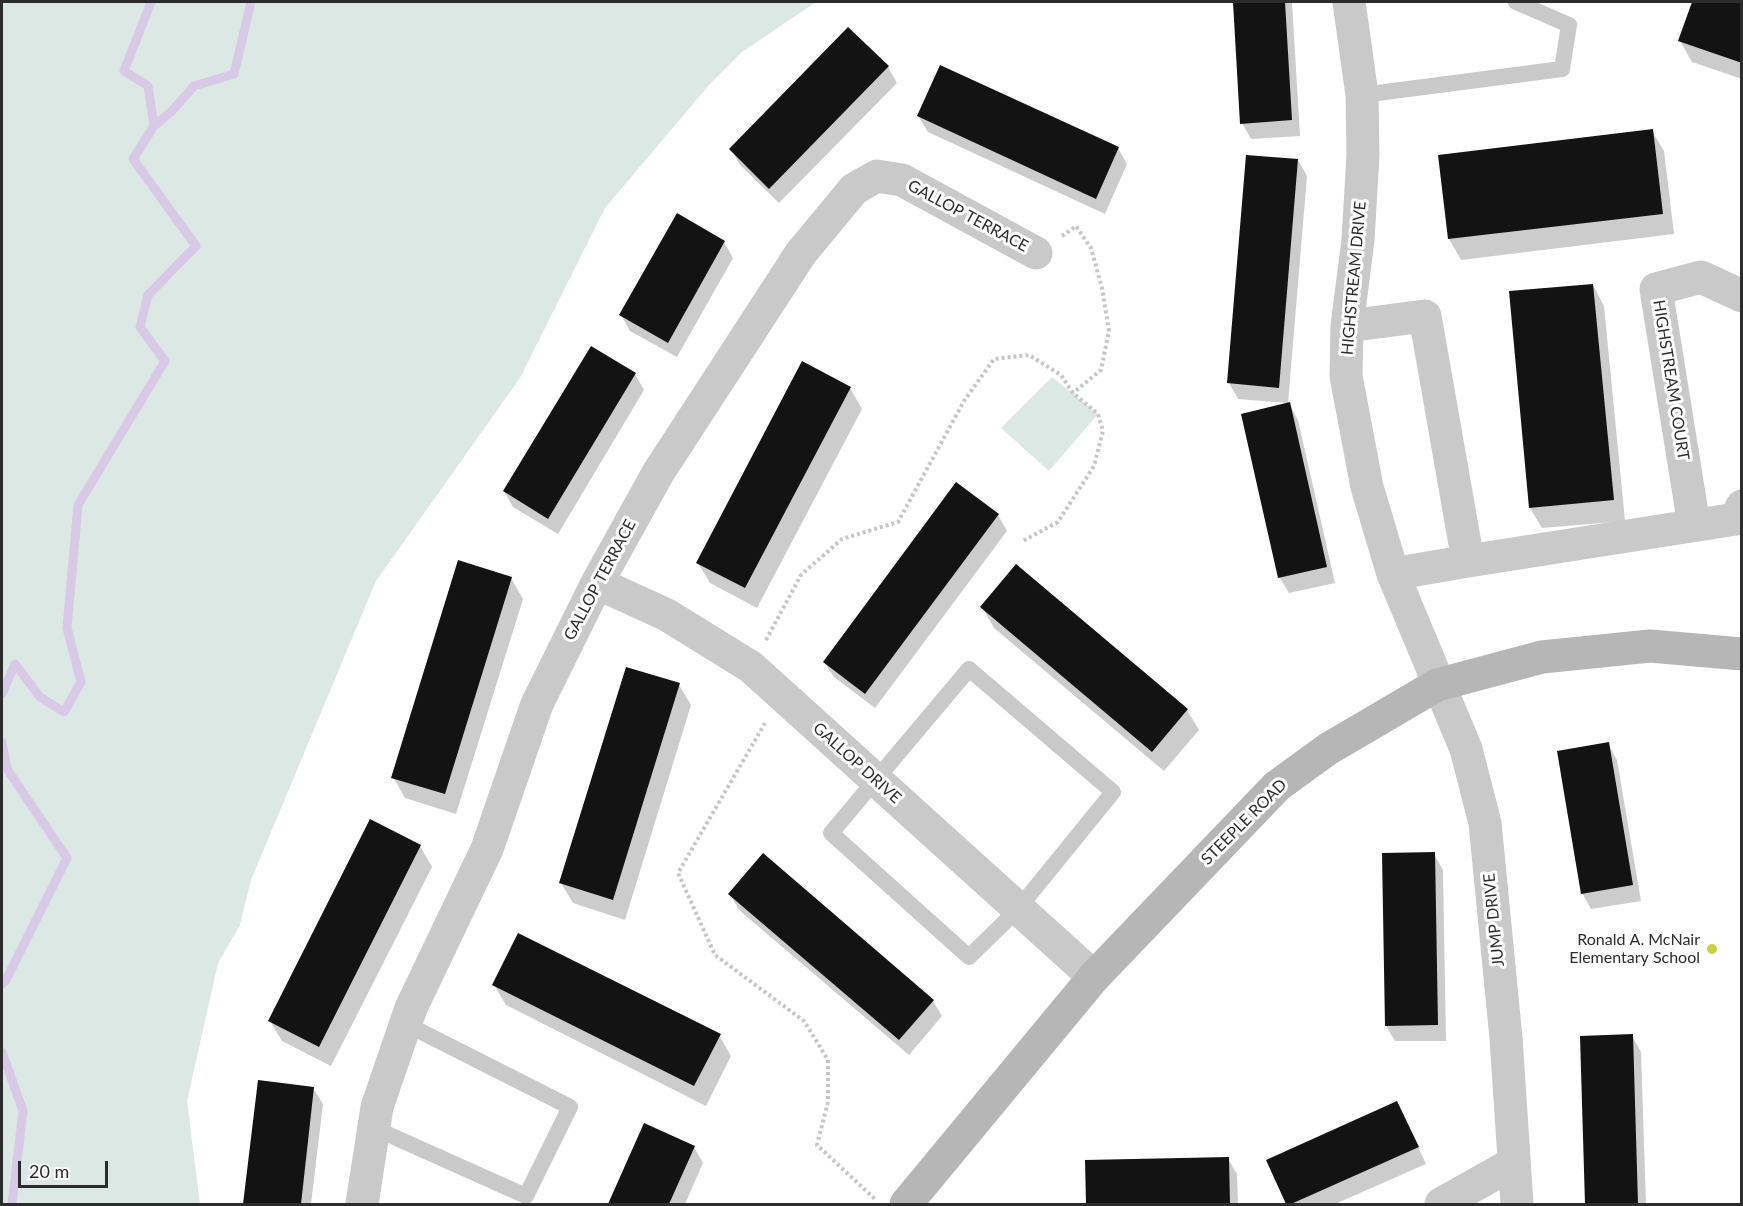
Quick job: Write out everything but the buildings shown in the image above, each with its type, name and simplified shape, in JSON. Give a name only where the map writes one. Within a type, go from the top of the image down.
[{"type":"street","name":"HIGHSTREAM DRIVE","points":[[1349,2],[1362,95],[1363,155],[1358,240],[1347,326],[1346,376],[1368,487],[1393,574],[1437,685]]},
{"type":"street","name":"GALLOP TERRACE","points":[[362,1204],[377,1107],[406,1024],[487,849],[537,704],[597,583],[658,473],[801,253],[854,189],[877,176],[902,180],[1036,253]]},
{"type":"street","name":"HIGHSTREAM COURT","points":[[1694,525],[1656,289],[1701,277],[1742,296]]},
{"type":"street","points":[[1347,326],[1425,316],[1468,561]]},
{"type":"street","points":[[1393,574],[1736,519],[1742,506]]},
{"type":"street","name":"GALLOP DRIVE","points":[[597,583],[667,615],[751,668],[1094,977]]},
{"type":"street","name":"STEEPLE ROAD","points":[[906,1204],[1094,977],[1277,786],[1328,749],[1437,685],[1542,657],[1650,646],[1742,654]]},
{"type":"street","name":"JUMP DRIVE","points":[[1437,685],[1466,749],[1485,824],[1506,1038],[1517,1204]]},
{"type":"street","points":[[1441,1204],[1514,1163]]},
{"type":"lane","points":[[1362,95],[1562,69],[1569,25],[1516,2]]},
{"type":"lane","points":[[969,669],[1113,792],[1018,909],[969,957],[831,832],[969,669]]},
{"type":"lane","points":[[374,1128],[526,1196],[570,1107],[406,1024]]},
{"type":"path","points":[[1036,253],[1076,226],[1091,248],[1102,288],[1109,330],[1101,370],[1073,393]]},
{"type":"path","points":[[751,668],[801,574],[842,539],[898,522],[964,401],[994,358],[1029,355],[1061,375],[1073,393],[1098,414],[1103,431],[1094,466],[1058,522],[1021,543]]},
{"type":"path","points":[[781,694],[678,873],[715,955],[804,1021],[828,1060],[828,1102],[817,1145],[880,1204]]},
{"type":"shaded area","points":[[2,2],[816,2],[742,52],[709,85],[605,208],[520,378],[376,581],[251,880],[240,925],[218,963],[187,1101],[200,1204],[2,1204]]},
{"type":"shaded area","points":[[1052,377],[1098,414],[1049,471],[1001,428]]},
{"type":"waterway","points":[[2,694],[15,664],[40,697],[64,712],[81,682],[67,628],[78,505],[165,361],[140,327],[148,295],[196,246],[133,159],[154,126],[148,86],[124,71],[151,2]]},
{"type":"waterway","points":[[154,126],[171,112],[194,86],[234,74],[251,2]]},
{"type":"waterway","points":[[2,742],[7,769],[67,858],[2,984]]},
{"type":"waterway","points":[[2,1052],[23,1111],[12,1204]]},
{"type":"place","name":"Ronald A. McNair Elementary School","points":[[1712,949]]}]
